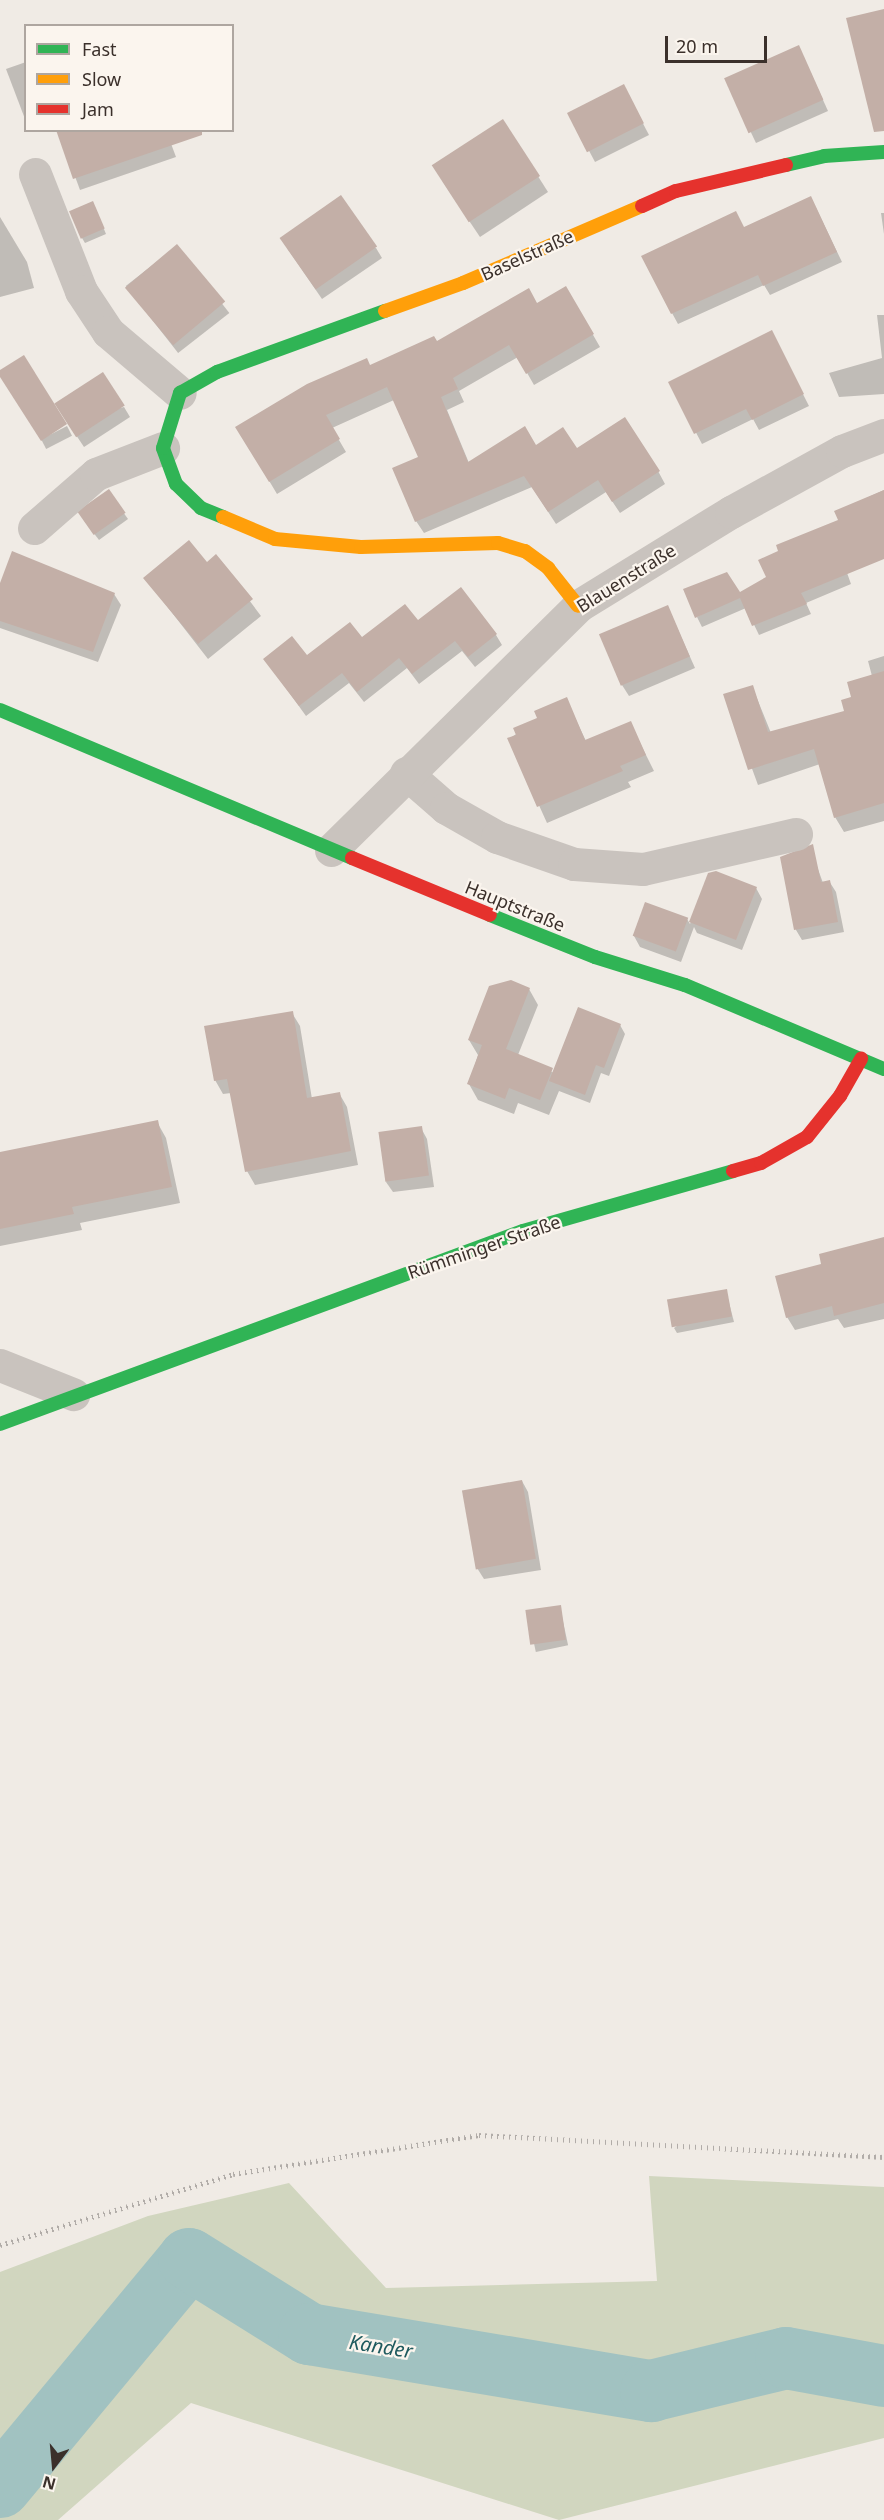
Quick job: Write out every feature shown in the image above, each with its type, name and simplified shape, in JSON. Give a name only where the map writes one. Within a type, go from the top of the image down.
[{"type":"street","name":"Baselstraße","points":[[180,393],[217,372],[463,283],[676,190],[824,156],[884,152]]},
{"type":"street","points":[[35,174],[81,291],[92,308],[108,332],[180,393],[163,448],[176,484],[201,508],[275,539],[361,547],[498,543],[525,551],[548,568],[578,606]]},
{"type":"street","name":"Blauenstraße","points":[[331,849],[578,606],[731,512],[842,451],[884,435]]},
{"type":"street","points":[[34,528],[96,474],[163,448]]},
{"type":"street","name":"Hauptstraße","points":[[0,710],[595,957],[685,985],[884,1069]]},
{"type":"street","points":[[406,773],[446,808],[497,837],[574,864],[643,869],[796,834]]},
{"type":"street","name":"Rümminger Straße","points":[[0,1424],[73,1394],[523,1231],[761,1163],[807,1137],[840,1096],[861,1059]]},
{"type":"street","points":[[0,1365],[73,1394]]},
{"type":"green space","points":[[649,2176],[884,2187],[884,2438],[559,2520],[191,2403],[58,2520],[0,2520],[0,2272],[148,2216],[289,2183],[386,2288],[657,2281]]},
{"type":"building","points":[[884,9],[884,131],[874,132],[846,18]]},
{"type":"building","points":[[799,45],[823,100],[748,133],[724,78]]},
{"type":"building","points":[[624,84],[644,123],[587,152],[567,113]]},
{"type":"building","points":[[503,119],[540,176],[469,222],[432,165]]},
{"type":"building","points":[[57,132],[202,132],[202,135],[73,179]]},
{"type":"building","points":[[341,195],[377,247],[316,290],[280,238]]},
{"type":"building","points":[[811,196],[837,252],[763,286],[758,275],[671,314],[641,256],[736,211],[744,227]]},
{"type":"building","points":[[93,201],[105,229],[81,239],[69,211]]},
{"type":"building","points":[[177,244],[225,301],[173,345],[125,288]]},
{"type":"building","points":[[566,286],[594,334],[526,374],[509,345],[453,378],[458,389],[441,397],[468,462],[525,426],[536,445],[563,427],[577,448],[625,417],[660,471],[612,502],[598,480],[548,512],[524,476],[415,522],[392,468],[418,457],[387,387],[326,415],[340,439],[269,482],[235,427],[307,384],[367,358],[370,365],[434,336],[437,341],[529,288],[537,303]]},
{"type":"building","points":[[772,330],[804,394],[752,420],[746,409],[694,434],[668,382]]},
{"type":"building","points":[[24,355],[67,424],[41,441],[0,377],[0,370]]},
{"type":"building","points":[[103,372],[125,406],[76,437],[54,404]]},
{"type":"building","points":[[109,489],[126,513],[94,535],[77,511]]},
{"type":"building","points":[[884,490],[884,559],[801,593],[807,604],[752,626],[740,598],[695,618],[683,589],[727,572],[740,592],[766,577],[758,560],[778,551],[776,545],[838,520],[834,511]]},
{"type":"building","points":[[189,540],[207,562],[216,554],[253,599],[198,644],[143,578]]},
{"type":"building","points":[[12,551],[115,593],[93,652],[0,621],[0,583]]},
{"type":"building","points":[[461,587],[497,634],[468,657],[455,641],[412,674],[399,658],[357,692],[342,673],[299,706],[263,659],[292,636],[307,655],[350,622],[362,637],[405,604],[418,620]]},
{"type":"building","points":[[668,605],[690,657],[621,686],[599,634]]},
{"type":"building","points":[[884,671],[884,803],[834,818],[814,749],[748,770],[723,694],[753,685],[768,732],[844,711],[841,700],[851,697],[847,682]]},
{"type":"building","points":[[567,697],[585,740],[631,721],[646,755],[620,766],[623,771],[537,807],[507,738],[516,735],[513,728],[537,718],[534,711]]},
{"type":"building","points":[[813,844],[821,882],[830,880],[838,922],[794,930],[780,857]]},
{"type":"building","points":[[716,871],[757,887],[736,940],[689,922],[708,873]]},
{"type":"building","points":[[645,902],[688,918],[676,952],[633,936]]},
{"type":"building","points":[[511,980],[530,988],[506,1049],[553,1068],[540,1100],[509,1088],[505,1099],[467,1084],[482,1045],[468,1040],[489,986]]},
{"type":"building","points":[[578,1007],[621,1024],[604,1068],[596,1065],[585,1095],[549,1081]]},
{"type":"building","points":[[293,1011],[307,1098],[340,1092],[351,1151],[245,1172],[227,1079],[214,1081],[204,1026]]},
{"type":"building","points":[[158,1120],[172,1187],[72,1207],[74,1214],[0,1229],[0,1152]]},
{"type":"building","points":[[422,1126],[429,1176],[385,1182],[378,1132]]},
{"type":"building","points":[[884,1237],[884,1303],[834,1316],[832,1306],[786,1318],[775,1276],[821,1264],[819,1254]]},
{"type":"building","points":[[727,1289],[732,1317],[672,1327],[667,1300]]},
{"type":"building","points":[[522,1480],[536,1559],[476,1569],[462,1491]]},
{"type":"building","points":[[561,1605],[566,1640],[530,1645],[525,1610]]},
{"type":"waterway","name":"Kander","points":[[0,2487],[189,2259],[309,2334],[651,2391],[786,2358],[884,2376]]},
{"type":"railway","points":[[0,2245],[233,2174],[479,2135],[884,2157]]},
{"type":"traffic: fast","points":[[786,165],[824,156],[884,152]]},
{"type":"traffic: fast","points":[[223,517],[201,508],[176,484],[163,448],[180,393],[217,372],[385,311]]},
{"type":"traffic: fast","points":[[0,710],[352,858]]},
{"type":"traffic: fast","points":[[490,915],[595,957],[685,985],[884,1069]]},
{"type":"traffic: fast","points":[[0,1424],[523,1231],[733,1171]]},
{"type":"traffic: slow","points":[[385,311],[463,283],[642,206]]},
{"type":"traffic: slow","points":[[223,517],[275,539],[361,547],[498,543],[525,551],[548,568],[578,606]]},
{"type":"traffic: jam","points":[[642,206],[676,191],[786,165]]},
{"type":"traffic: jam","points":[[352,858],[490,915]]},
{"type":"traffic: jam","points":[[733,1171],[761,1163],[807,1137],[840,1096],[861,1059]]}]
